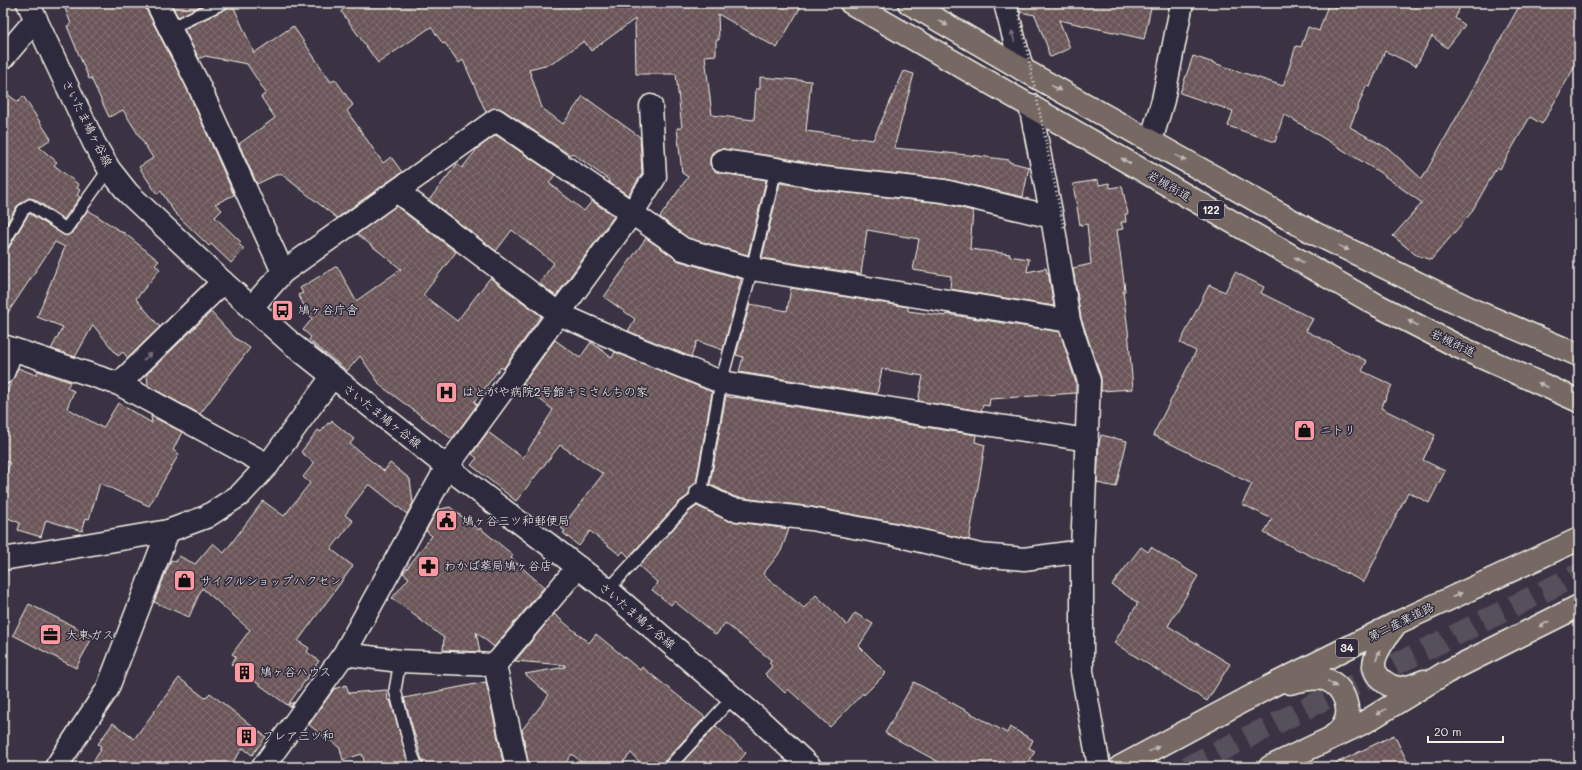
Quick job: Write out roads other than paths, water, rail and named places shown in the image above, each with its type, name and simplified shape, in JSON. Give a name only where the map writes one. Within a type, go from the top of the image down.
[{"type":"main road","name":"岩槻街道","points":[[851,3],[1377,305],[1459,347],[1579,400]]},
{"type":"main road","name":"122","points":[[909,3],[1022,69],[1314,233],[1475,311],[1579,355]]},
{"type":"main road","name":"第二産業道路","points":[[1120,767],[1267,688],[1397,623],[1579,539]]},
{"type":"main road","points":[[1270,767],[1365,722],[1445,673],[1579,606]]},
{"type":"main road","points":[[1397,623],[1376,656],[1374,667],[1379,676],[1385,682],[1399,688],[1445,673]]},
{"type":"main road","points":[[1267,688],[1314,678],[1327,680],[1337,686],[1345,698],[1347,711],[1344,725],[1332,737]]},
{"type":"street","points":[[157,3],[198,84],[283,272]]},
{"type":"street","points":[[1005,3],[1022,69]]},
{"type":"street","points":[[1151,141],[1163,100],[1182,3]]},
{"type":"street","points":[[3,58],[32,11]]},
{"type":"street","name":"さいたま鳩ヶ谷線","points":[[32,11],[94,143],[109,169],[128,193],[251,308],[332,377],[608,590],[733,697],[810,767]]},
{"type":"street","points":[[1030,105],[1058,223],[1069,321],[1089,381],[1082,551],[1082,671],[1099,767]]},
{"type":"street","points":[[263,767],[344,654],[448,467],[632,212],[655,177],[651,106]]},
{"type":"street","points":[[251,308],[283,272],[398,192],[496,120],[632,212],[683,249],[752,269],[1069,321]]},
{"type":"street","points":[[722,161],[822,178],[944,191],[1058,223]]},
{"type":"street","points":[[398,192],[559,314],[641,350],[721,382],[1087,440]]},
{"type":"street","points":[[119,384],[223,282]]},
{"type":"street","points":[[3,373],[7,348],[119,384],[268,466]]},
{"type":"street","points":[[3,559],[168,531],[206,517],[240,495],[268,466],[332,377]]},
{"type":"street","points":[[701,494],[731,509],[819,520],[896,535],[980,555],[1024,559],[1082,551]]},
{"type":"street","points":[[56,767],[106,690],[168,531]]},
{"type":"street","points":[[495,665],[578,567]]},
{"type":"street","points":[[344,654],[400,661],[495,665]]},
{"type":"street","points":[[495,665],[517,767]]},
{"type":"lane","points":[[170,28],[223,3]]},
{"type":"lane","points":[[3,244],[23,210],[30,205],[66,229],[109,169]]},
{"type":"lane","points":[[608,590],[684,507],[701,494],[721,382],[752,269],[776,169]]},
{"type":"lane","points":[[400,661],[395,690],[412,754],[417,767]]},
{"type":"lane","points":[[669,767],[733,697]]},
{"type":"tunnel","points":[[1187,767],[1579,574]]},
{"type":"place","name":"鳩ヶ谷庁舎","points":[[282,310]]},
{"type":"place","name":"はとがや病院2号館キミさんちの家","points":[[447,392]]},
{"type":"place","name":"ニトリ","points":[[1305,430]]},
{"type":"place","name":"鳩ヶ谷三ツ和郵便局","points":[[446,521]]},
{"type":"place","name":"わかば薬局鳩ヶ谷店","points":[[428,566]]},
{"type":"place","name":"サイクルショップハクセン","points":[[185,581]]},
{"type":"place","name":"大東ガス","points":[[51,635]]},
{"type":"place","name":"鳩ヶ谷ハウス","points":[[244,672]]},
{"type":"place","name":"フレア三ツ和","points":[[246,736]]}]
